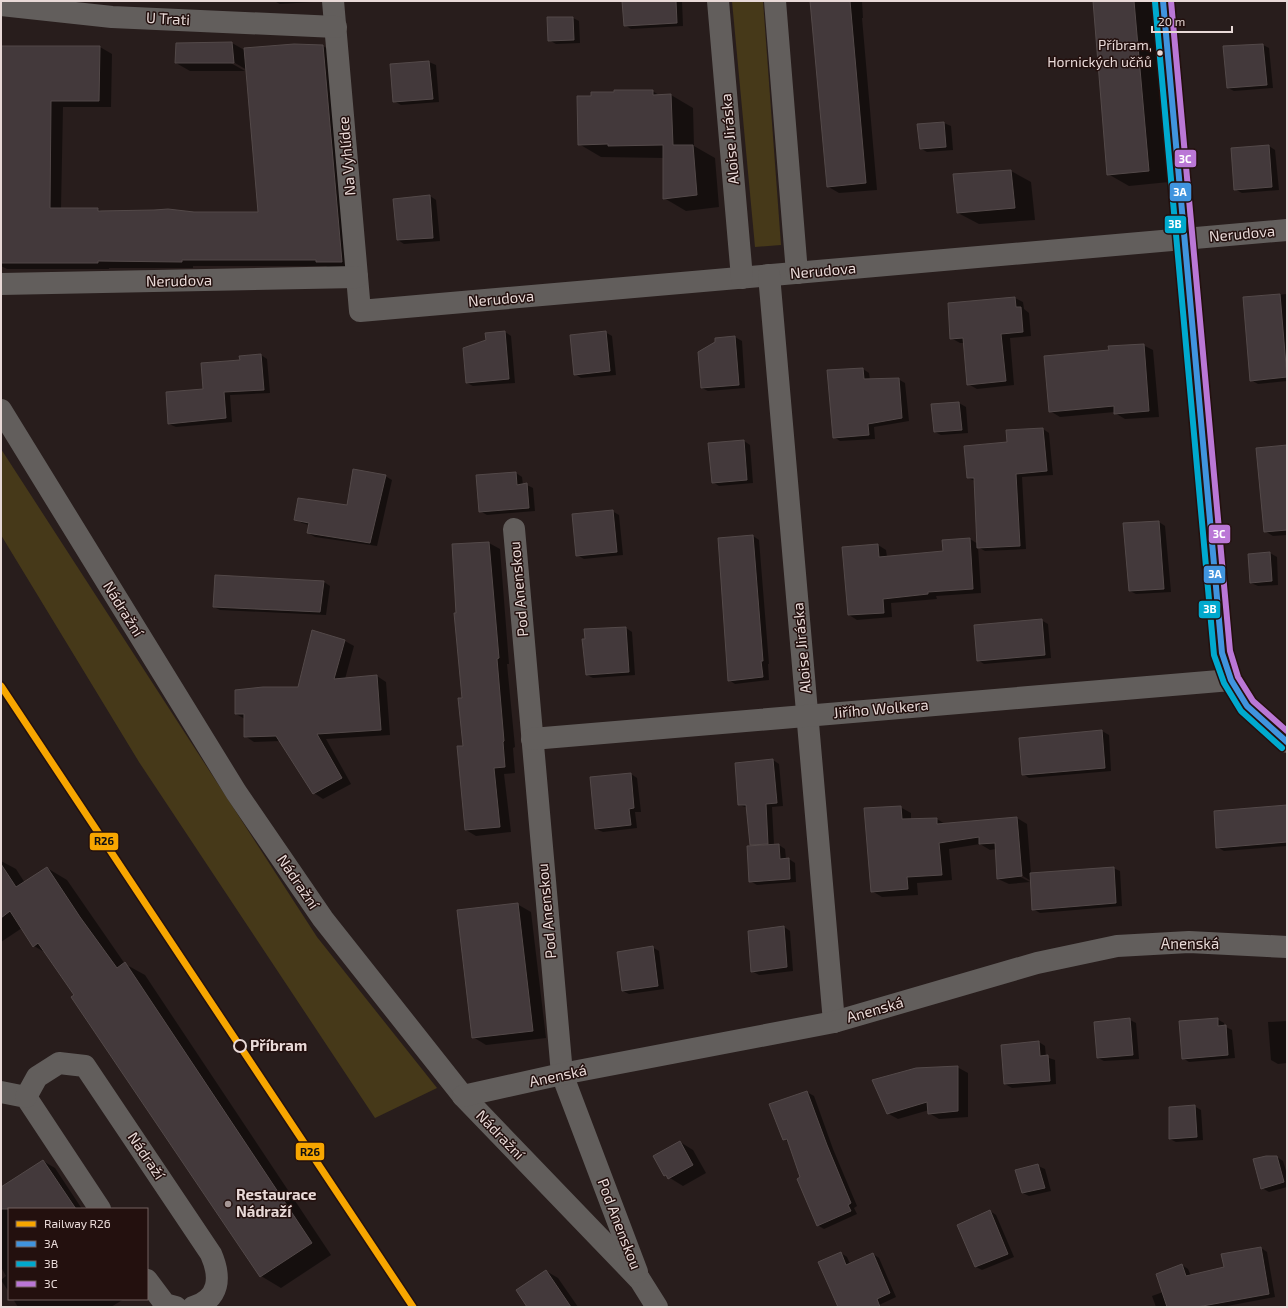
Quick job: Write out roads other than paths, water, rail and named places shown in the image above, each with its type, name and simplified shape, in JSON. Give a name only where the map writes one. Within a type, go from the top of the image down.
[{"type":"street","name":"Na Vyhlídce","points":[[333,1],[360,311]]},
{"type":"street","name":"Aloise Jiráska","points":[[718,1],[742,278]]},
{"type":"street","points":[[775,1],[797,273]]},
{"type":"street","points":[[1163,1],[1222,654],[1230,680],[1247,706],[1287,742]]},
{"type":"street","name":"U Trati","points":[[1,5],[111,9],[336,27]]},
{"type":"street","name":"Nerudova","points":[[360,311],[1287,230]]},
{"type":"street","name":"Aloise Jiráska","points":[[769,275],[834,1022]]},
{"type":"street","name":"Nerudova","points":[[1,284],[357,277]]},
{"type":"street","name":"Nádražní","points":[[1,410],[240,798],[323,919],[463,1096],[640,1280],[657,1307]]},
{"type":"street","name":"Pod Anenskou","points":[[514,529],[562,1074],[640,1280]]},
{"type":"street","name":"Jiřího Wolkera","points":[[532,739],[1230,680]]},
{"type":"street","name":"Anenská","points":[[463,1096],[562,1074],[834,1022],[1037,963],[1117,946],[1189,942],[1287,947]]},
{"type":"street","name":"Nádraží","points":[[26,1097],[37,1077],[59,1063],[85,1066],[211,1254],[216,1264],[218,1282],[211,1296],[202,1304],[193,1307]]},
{"type":"street","points":[[1,1092],[26,1097],[99,1208]]},
{"type":"street","points":[[148,1281],[165,1304],[176,1307]]},
{"type":"rail line","name":"R26","points":[[1,686],[413,1307]]},
{"type":"place","name":"Příbram, Hornických učňů","points":[[1160,53]]},
{"type":"place","name":"Příbram","points":[[240,1046]]},
{"type":"place","name":"Restaurace Nádraží","points":[[228,1204]]}]
